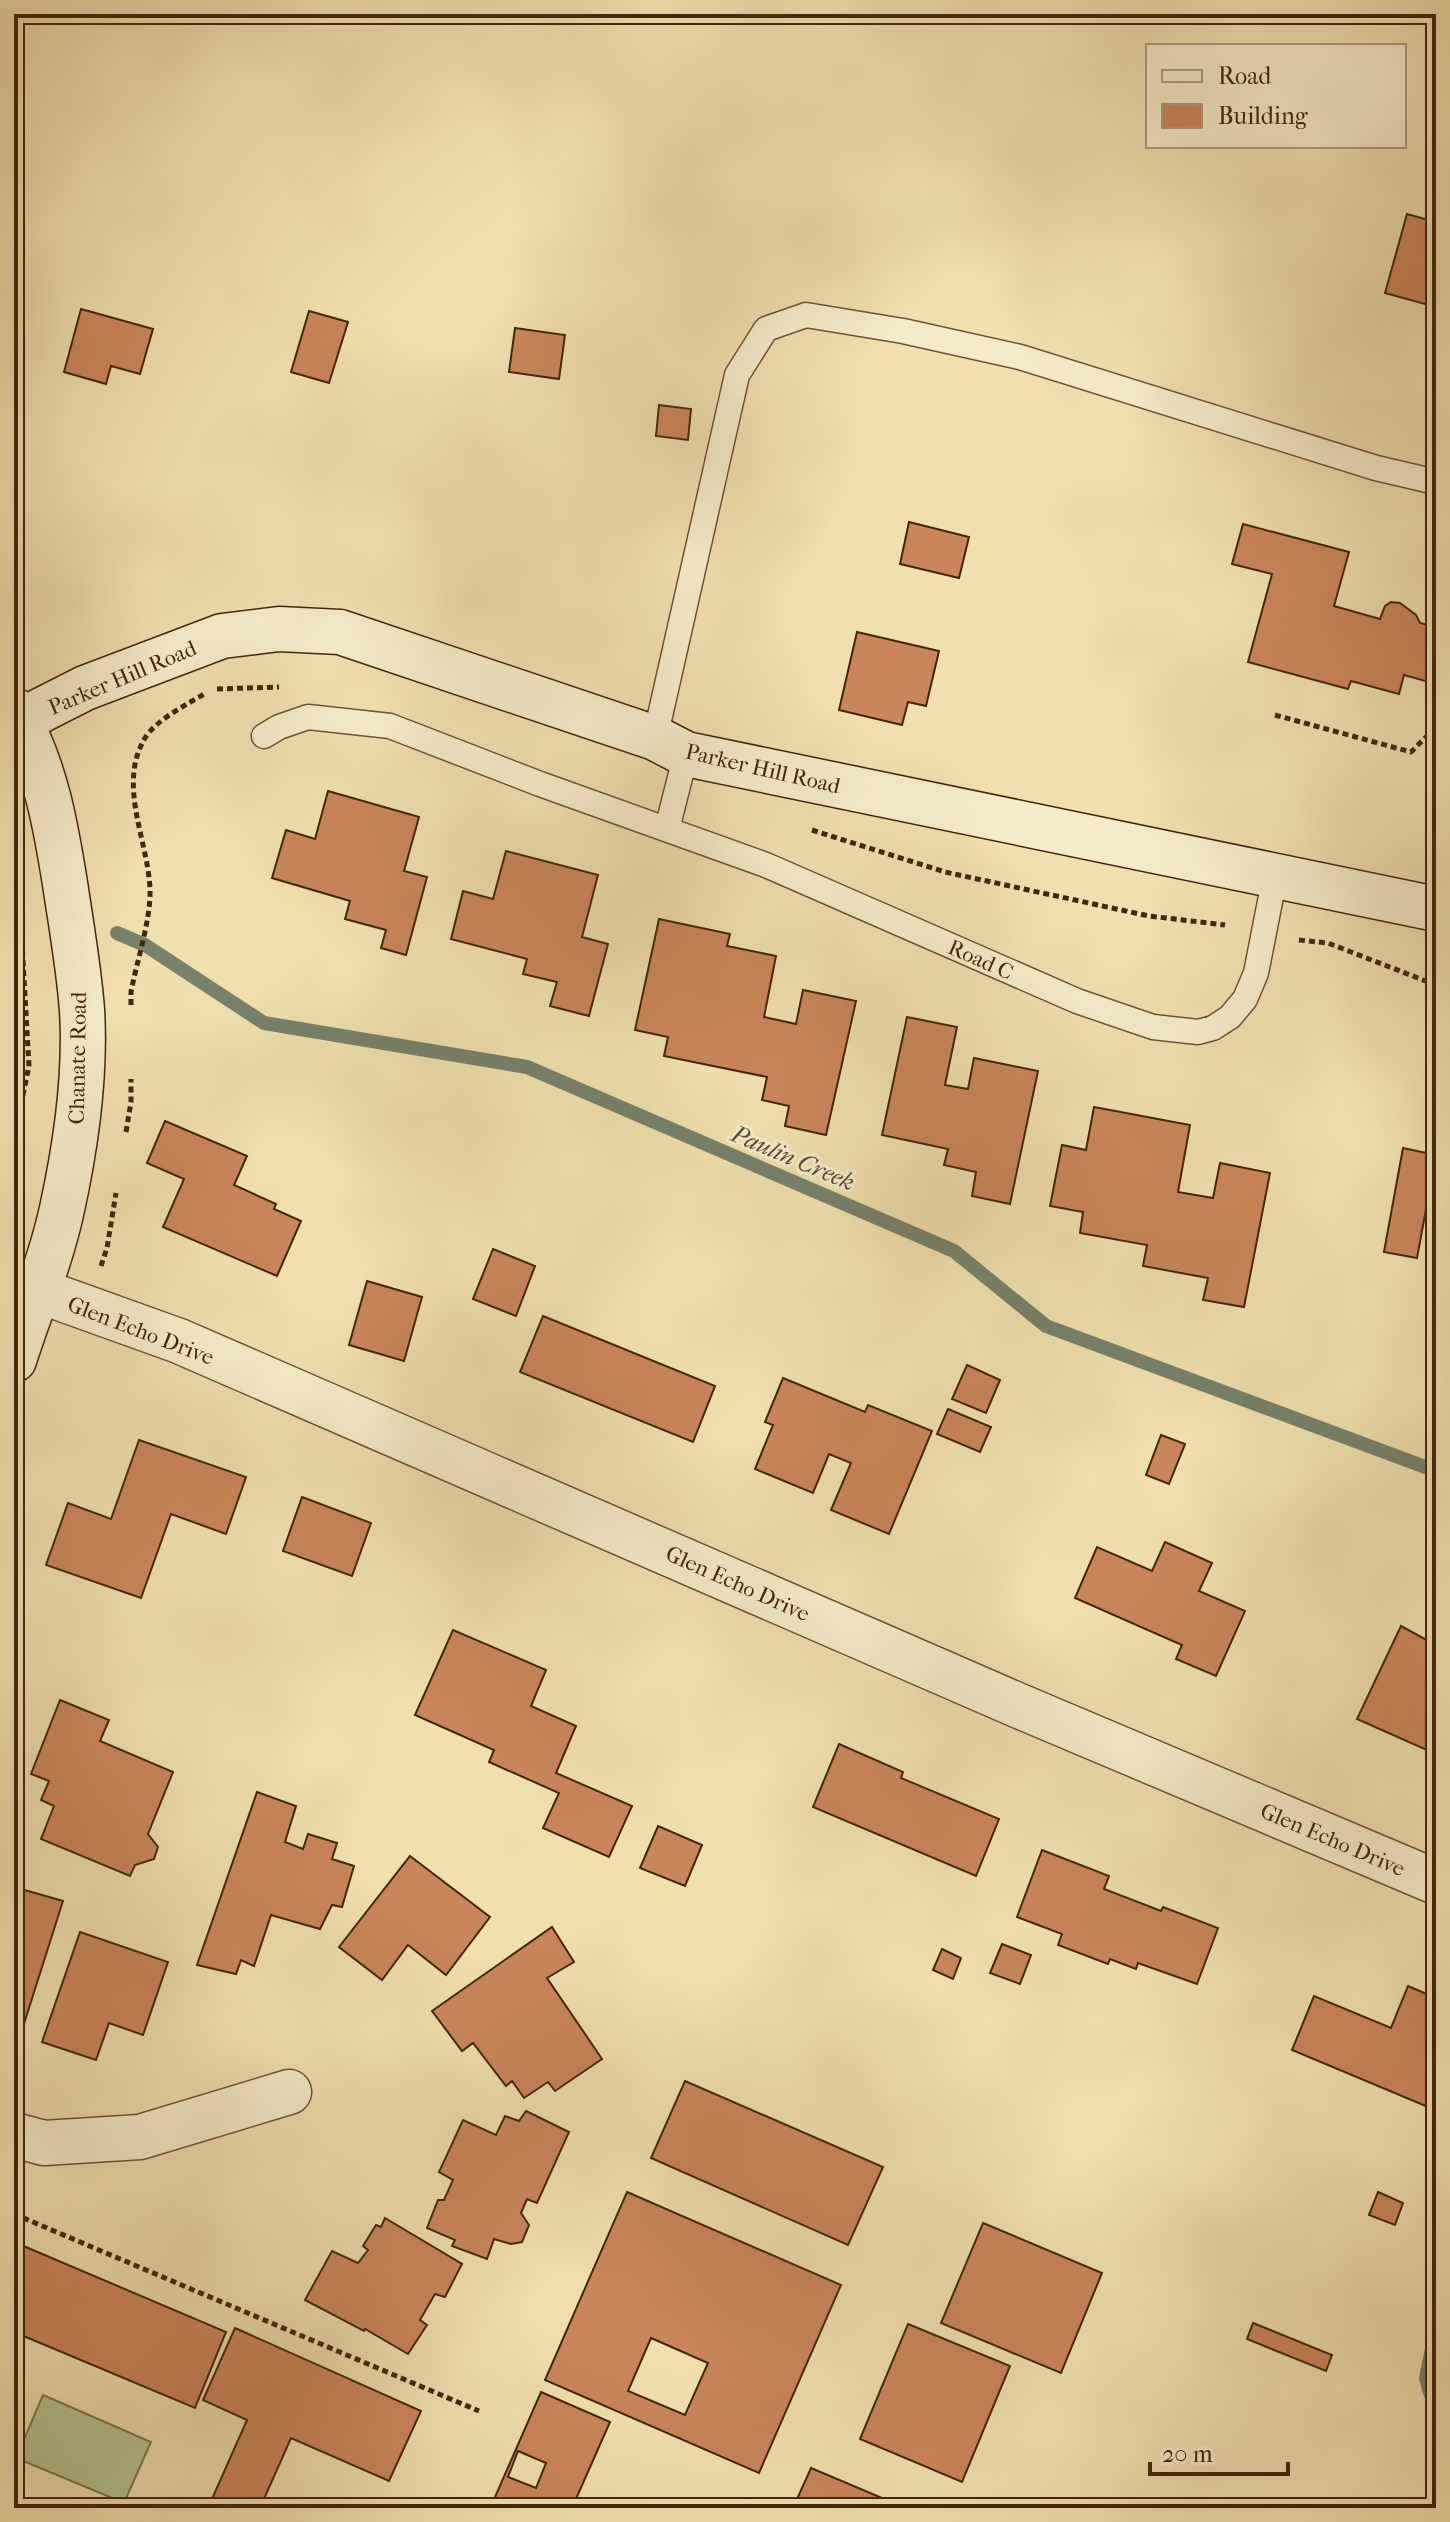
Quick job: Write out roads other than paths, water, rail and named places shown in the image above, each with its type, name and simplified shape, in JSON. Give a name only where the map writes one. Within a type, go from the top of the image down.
[{"type":"street","name":"Parker Hill Road","points":[[17,716],[222,636],[279,629],[340,632],[670,746],[1436,909]]},
{"type":"street","name":"Chanate Road","points":[[14,1360],[61,1212],[76,1138],[82,1013],[55,815],[17,716]]},
{"type":"street","name":"Glen Echo Drive","points":[[37,1290],[179,1341],[1017,1705],[1436,1882]]},
{"type":"street","points":[[14,2135],[44,2143],[140,2137],[289,2092]]},
{"type":"lane","points":[[264,736],[308,717],[390,726],[667,829],[670,746],[737,375],[766,329],[806,315],[903,331],[1020,357],[1376,468],[1436,482]]},
{"type":"lane","name":"Road C","points":[[667,829],[766,865],[1077,1001],[1153,1027],[1198,1032],[1213,1028],[1230,1017],[1245,999],[1256,973],[1275,876]]},
{"type":"waterway","name":"Paulin Creek","points":[[117,933],[145,945],[264,1023],[527,1067],[954,1251],[1046,1326],[1436,1471]]},
{"type":"waterway","points":[[1436,2330],[1426,2378],[1430,2393],[1436,2396]]}]
